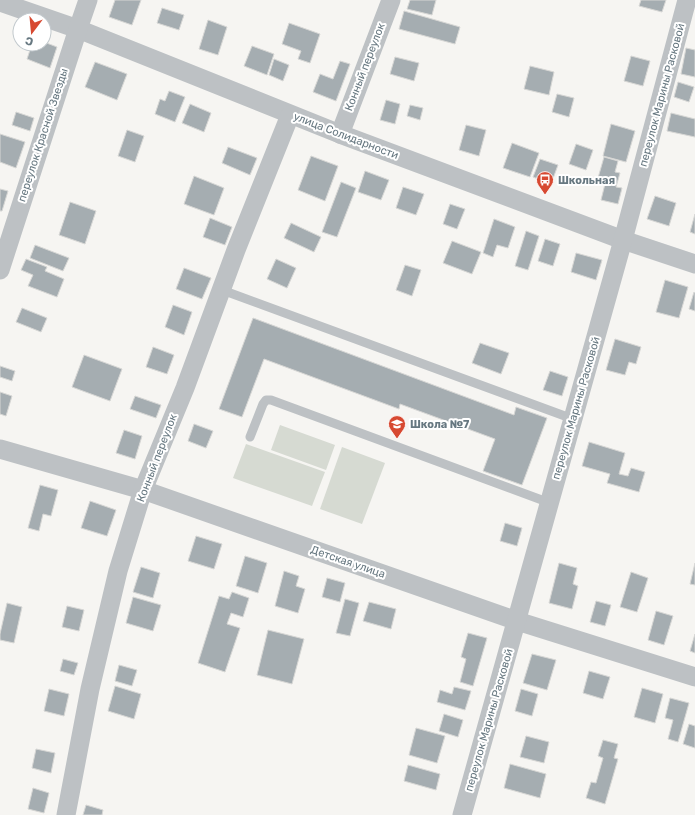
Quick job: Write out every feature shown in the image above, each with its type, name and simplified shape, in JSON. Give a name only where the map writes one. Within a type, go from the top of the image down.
[{"type":"street","name":"переулок Красной Звезды","points":[[0,270],[88,0]]},
{"type":"street","name":"Конный переулок","points":[[340,134],[391,0]]},
{"type":"street","name":"переулок Марины Расковой","points":[[462,815],[623,240],[687,0]]},
{"type":"street","name":"улица Солидарности","points":[[0,2],[78,29],[340,134],[623,240],[695,264]]},
{"type":"street","name":"Конный переулок","points":[[66,815],[90,690],[118,571],[143,490],[185,388],[290,115]]},
{"type":"street","name":"Детская улица","points":[[0,449],[143,490],[517,621],[695,677]]},
{"type":"lane","points":[[222,290],[573,419]]},
{"type":"lane","points":[[250,437],[263,404],[266,400],[271,400],[550,503]]},
{"type":"shaded area","points":[[280,425],[335,445],[326,470],[271,450]]},
{"type":"shaded area","points":[[246,444],[325,472],[312,506],[233,478]]},
{"type":"shaded area","points":[[342,447],[385,463],[362,524],[320,509]]},
{"type":"building","points":[[115,0],[141,0],[132,25],[109,17]]},
{"type":"building","points":[[410,0],[436,0],[432,15],[407,9]]},
{"type":"building","points":[[641,0],[666,0],[662,12],[639,6]]},
{"type":"building","points":[[162,8],[184,15],[179,30],[157,23]]},
{"type":"building","points":[[404,11],[460,27],[455,44],[399,29]]},
{"type":"building","points":[[208,20],[227,27],[218,55],[199,49]]},
{"type":"building","points":[[289,23],[320,34],[310,63],[298,59],[301,51],[282,44]]},
{"type":"building","points":[[52,45],[57,47],[50,68],[27,59],[29,52],[52,52]]},
{"type":"building","points":[[252,46],[274,54],[267,75],[244,66]]},
{"type":"building","points":[[686,48],[695,50],[695,77],[681,74]]},
{"type":"building","points":[[631,56],[650,61],[643,86],[624,81]]},
{"type":"building","points":[[395,57],[419,63],[414,81],[390,74]]},
{"type":"building","points":[[274,59],[289,65],[283,81],[269,75]]},
{"type":"building","points":[[340,61],[350,64],[336,101],[313,92],[320,74],[333,79]]},
{"type":"building","points":[[95,62],[127,74],[117,100],[85,87]]},
{"type":"building","points":[[530,66],[554,72],[549,95],[524,89]]},
{"type":"building","points":[[678,82],[694,87],[689,102],[674,97]]},
{"type":"building","points":[[169,91],[185,97],[175,122],[155,114],[160,99],[165,101]]},
{"type":"building","points":[[557,94],[574,98],[569,117],[552,112]]},
{"type":"building","points":[[386,100],[400,104],[395,124],[380,120]]},
{"type":"building","points":[[190,104],[211,113],[204,132],[182,123]]},
{"type":"building","points":[[410,105],[423,108],[420,120],[407,116]]},
{"type":"building","points":[[16,112],[34,118],[30,131],[12,125]]},
{"type":"building","points":[[671,113],[695,119],[695,137],[667,131]]},
{"type":"building","points":[[611,124],[635,131],[626,162],[603,156]]},
{"type":"building","points":[[466,125],[486,130],[479,156],[459,150]]},
{"type":"building","points":[[127,130],[144,136],[135,162],[118,156]]},
{"type":"building","points":[[0,134],[25,142],[16,168],[0,162]]},
{"type":"building","points":[[512,143],[539,153],[530,177],[503,168]]},
{"type":"building","points":[[576,144],[593,150],[586,170],[569,164]]},
{"type":"building","points":[[228,147],[257,158],[250,175],[222,163]]},
{"type":"building","points":[[311,156],[338,166],[325,201],[298,190]]},
{"type":"building","points":[[604,157],[618,161],[615,172],[620,173],[616,187],[622,188],[618,204],[601,200],[606,180],[598,178]]},
{"type":"building","points":[[540,159],[558,165],[551,184],[533,177]]},
{"type":"building","points":[[365,171],[389,180],[381,200],[358,192]]},
{"type":"building","points":[[194,176],[224,188],[214,215],[184,204]]},
{"type":"building","points":[[341,182],[356,188],[337,237],[322,232]]},
{"type":"building","points":[[403,187],[424,194],[416,215],[396,208]]},
{"type":"building","points":[[0,189],[8,191],[2,211],[0,211]]},
{"type":"building","points":[[655,196],[676,203],[669,226],[647,219]]},
{"type":"building","points":[[70,202],[96,211],[85,244],[59,235]]},
{"type":"building","points":[[450,204],[465,209],[457,229],[443,224]]},
{"type":"building","points":[[695,214],[695,234],[690,232]]},
{"type":"building","points":[[210,218],[232,227],[225,245],[203,237]]},
{"type":"building","points":[[494,219],[515,227],[508,248],[497,245],[493,257],[483,253]]},
{"type":"building","points":[[291,223],[321,237],[314,252],[284,238]]},
{"type":"building","points":[[526,231],[539,236],[528,270],[515,266]]},
{"type":"building","points":[[545,239],[560,244],[553,266],[538,261]]},
{"type":"building","points":[[452,241],[481,252],[472,274],[443,263]]},
{"type":"building","points":[[35,245],[69,258],[63,271],[30,258]]},
{"type":"building","points":[[576,253],[602,260],[596,280],[571,272]]},
{"type":"building","points":[[26,259],[47,267],[45,271],[64,279],[57,297],[28,286],[33,275],[21,270]]},
{"type":"building","points":[[276,259],[296,268],[287,288],[267,279]]},
{"type":"building","points":[[405,265],[421,270],[412,296],[396,290]]},
{"type":"building","points":[[184,268],[211,278],[202,299],[176,289]]},
{"type":"building","points":[[665,280],[688,287],[679,318],[656,312]]},
{"type":"building","points":[[694,292],[695,293],[695,311],[689,309]]},
{"type":"building","points":[[173,305],[192,312],[184,335],[165,327]]},
{"type":"building","points":[[22,308],[47,318],[41,332],[16,322]]},
{"type":"building","points":[[253,318],[514,415],[516,407],[547,418],[522,485],[483,471],[495,439],[400,404],[399,409],[264,359],[242,417],[219,409]]},
{"type":"building","points":[[615,339],[641,347],[636,364],[629,362],[625,375],[606,370]]},
{"type":"building","points":[[480,343],[509,353],[501,374],[472,363]]},
{"type":"building","points":[[153,347],[174,355],[167,374],[146,367]]},
{"type":"building","points":[[84,355],[122,369],[110,401],[72,387]]},
{"type":"building","points":[[0,366],[15,371],[12,381],[0,377]]},
{"type":"building","points":[[550,371],[568,377],[562,396],[543,390]]},
{"type":"building","points":[[0,392],[12,396],[6,416],[0,414]]},
{"type":"building","points":[[135,396],[161,405],[156,418],[130,409]]},
{"type":"building","points":[[194,424],[213,431],[206,448],[188,441]]},
{"type":"building","points":[[124,430],[142,436],[135,459],[116,453]]},
{"type":"building","points":[[589,442],[625,453],[619,474],[628,476],[631,468],[645,472],[639,492],[607,483],[610,474],[582,466]]},
{"type":"building","points":[[40,485],[58,490],[51,516],[43,514],[39,531],[28,528]]},
{"type":"building","points":[[90,501],[116,510],[107,536],[81,528]]},
{"type":"building","points":[[505,523],[522,528],[517,546],[500,541]]},
{"type":"building","points":[[196,536],[222,544],[214,569],[188,561]]},
{"type":"building","points":[[245,556],[267,563],[258,593],[236,586]]},
{"type":"building","points":[[559,563],[577,568],[573,584],[578,586],[572,609],[549,603]]},
{"type":"building","points":[[695,563],[695,585],[690,584]]},
{"type":"building","points":[[141,567],[160,573],[153,598],[133,592]]},
{"type":"building","points":[[284,571],[299,576],[296,586],[305,589],[298,613],[275,606]]},
{"type":"building","points":[[631,572],[648,578],[637,612],[620,607]]},
{"type":"building","points":[[327,578],[345,583],[340,602],[322,597]]},
{"type":"building","points":[[232,592],[249,598],[243,617],[231,613],[227,624],[240,628],[225,672],[198,663],[219,596],[229,599]]},
{"type":"building","points":[[133,597],[161,605],[153,631],[126,623]]},
{"type":"building","points":[[345,599],[359,603],[350,636],[336,633]]},
{"type":"building","points":[[596,601],[611,605],[605,626],[590,622]]},
{"type":"building","points":[[369,602],[396,609],[391,629],[363,621]]},
{"type":"building","points":[[7,603],[22,607],[14,643],[0,640]]},
{"type":"building","points":[[67,606],[84,610],[79,631],[62,627]]},
{"type":"building","points":[[656,611],[673,616],[664,645],[648,640]]},
{"type":"building","points":[[268,630],[304,639],[292,684],[257,675]]},
{"type":"building","points":[[468,633],[487,638],[473,686],[460,682],[466,659],[461,657]]},
{"type":"building","points":[[695,634],[695,653],[690,651]]},
{"type":"building","points":[[532,654],[556,660],[547,690],[523,683]]},
{"type":"building","points":[[63,659],[78,663],[74,675],[60,671]]},
{"type":"building","points":[[119,665],[137,670],[132,686],[115,681]]},
{"type":"building","points":[[589,671],[610,677],[603,699],[583,693]]},
{"type":"building","points":[[115,686],[141,694],[134,719],[108,711]]},
{"type":"building","points":[[454,687],[471,691],[465,710],[437,702],[440,690],[452,694]]},
{"type":"building","points":[[642,688],[663,694],[655,723],[634,717]]},
{"type":"building","points":[[49,689],[69,694],[64,716],[44,711]]},
{"type":"building","points":[[521,689],[538,694],[532,716],[515,711]]},
{"type":"building","points":[[670,698],[689,703],[678,742],[668,739],[673,720],[665,718]]},
{"type":"building","points":[[444,714],[463,720],[458,737],[439,731]]},
{"type":"building","points":[[689,724],[695,726],[695,748],[683,744]]},
{"type":"building","points":[[416,728],[445,736],[437,763],[409,755]]},
{"type":"building","points":[[526,736],[549,742],[544,763],[520,757]]},
{"type":"building","points":[[603,740],[618,744],[614,758],[618,759],[605,804],[586,798],[591,782],[596,783],[603,758],[598,756]]},
{"type":"building","points":[[36,749],[55,753],[51,773],[32,768]]},
{"type":"building","points":[[510,764],[546,774],[540,798],[504,788]]},
{"type":"building","points":[[408,765],[440,774],[436,790],[404,781]]},
{"type":"building","points":[[33,788],[49,793],[44,813],[28,809]]},
{"type":"building","points":[[86,805],[103,810],[102,815],[83,815]]},
{"type":"place","name":"Школьная","points":[[545,195]]},
{"type":"place","name":"Школа №7","points":[[397,439]]}]
